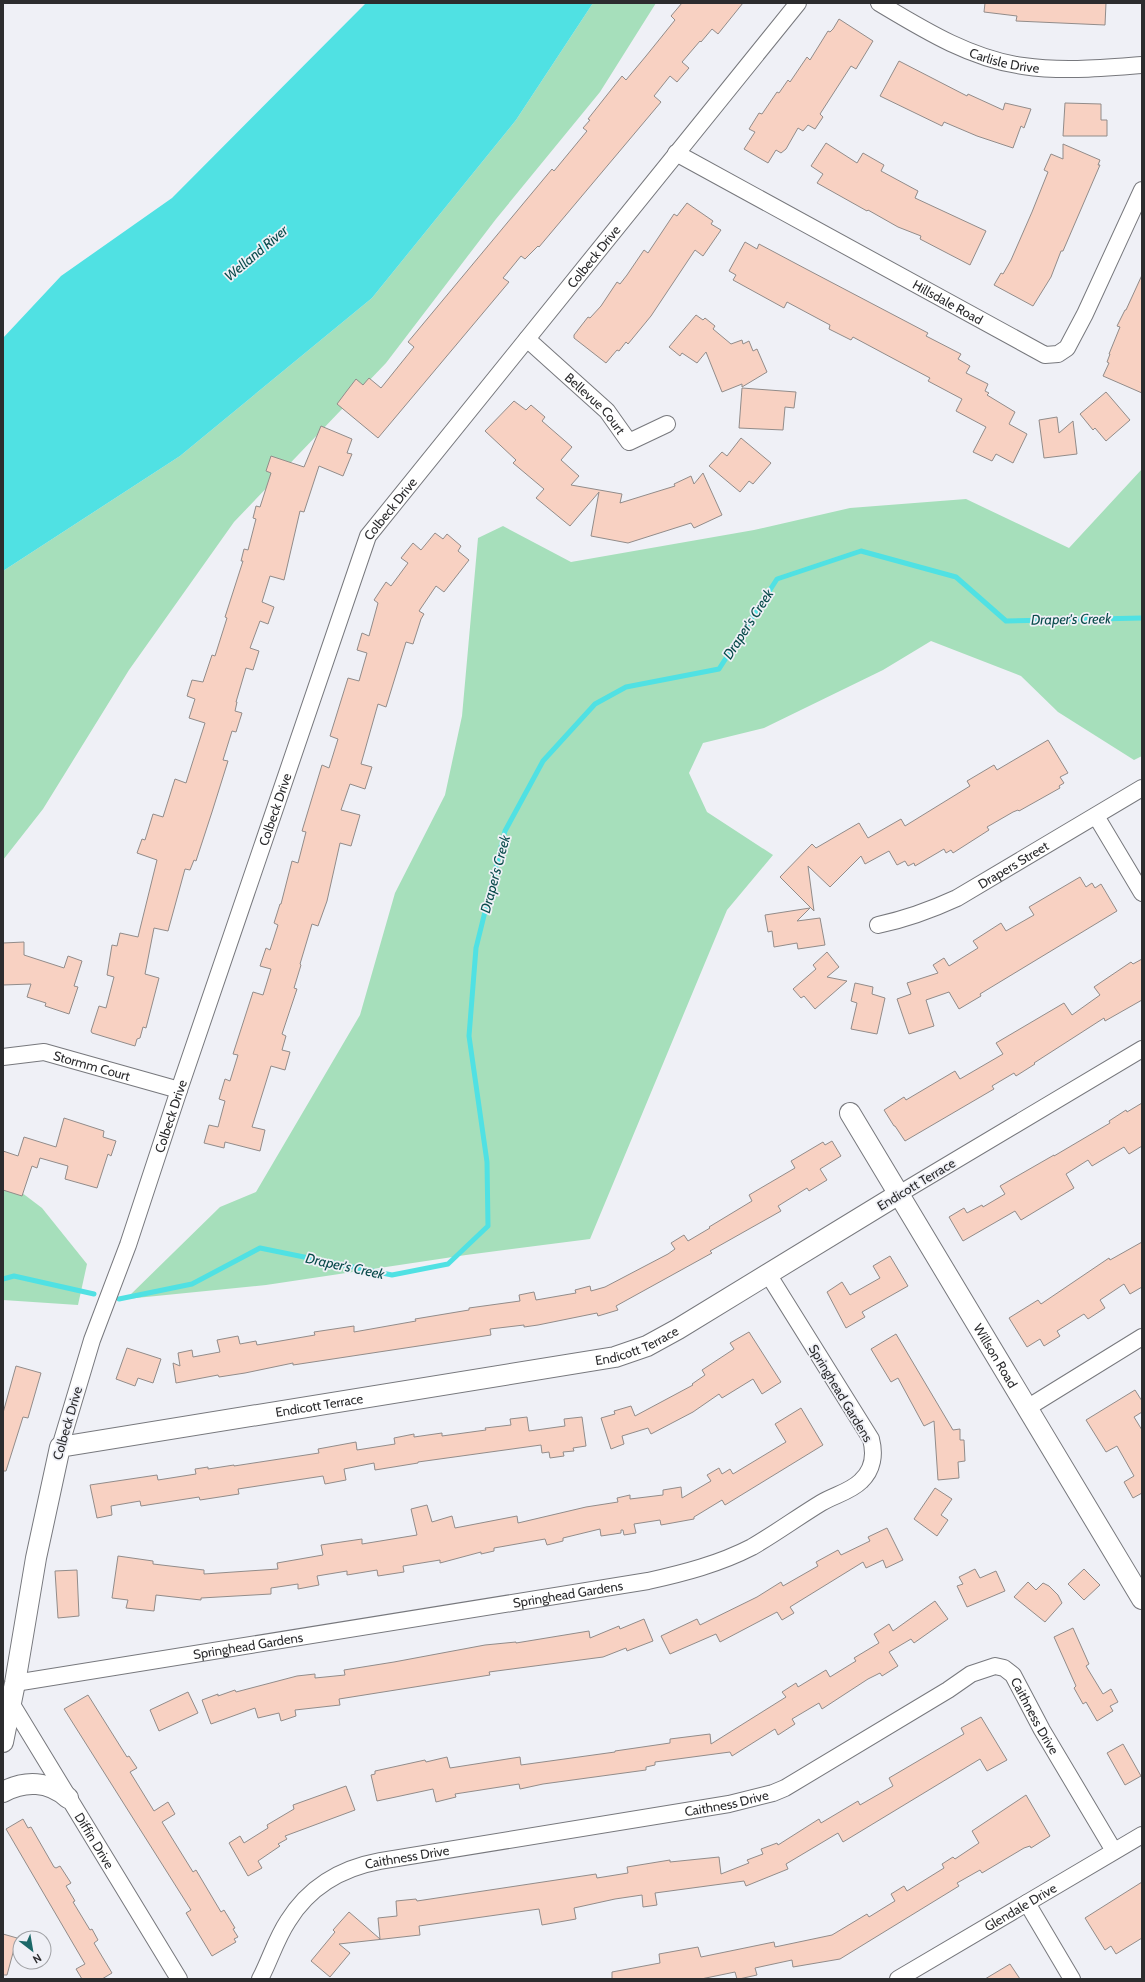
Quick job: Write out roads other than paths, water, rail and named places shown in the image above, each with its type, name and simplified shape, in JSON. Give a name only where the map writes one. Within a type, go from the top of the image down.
[{"type":"street","name":"Colbeck Drive","points":[[3,1742],[16,1683],[36,1558],[60,1447],[92,1340],[128,1245],[179,1090],[368,536],[798,3]]},
{"type":"street","name":"Carlisle Drive","points":[[879,3],[924,30],[981,56],[1023,66],[1083,70],[1142,65]]},
{"type":"street","name":"Hillsdale Road","points":[[676,153],[1045,355],[1058,354],[1067,348],[1086,314],[1142,190]]},
{"type":"street","name":"Bellevue Court","points":[[527,339],[607,411],[629,442],[667,424]]},
{"type":"street","name":"Drapers Street","points":[[878,925],[899,921],[926,913],[957,898],[1142,788]]},
{"type":"street","points":[[1096,816],[1142,893]]},
{"type":"street","name":"Endicott Terrace","points":[[60,1447],[615,1358],[648,1346],[898,1194],[1142,1049]]},
{"type":"street","name":"Stormm Court","points":[[3,1057],[44,1052],[179,1090]]},
{"type":"street","name":"Willson Road","points":[[850,1113],[1142,1599]]},
{"type":"street","name":"Springhead Gardens","points":[[16,1683],[684,1574],[719,1562],[752,1547],[822,1502],[856,1485],[869,1470],[873,1452],[871,1439],[768,1274]]},
{"type":"street","points":[[1027,1408],[1142,1337]]},
{"type":"street","name":"Caithness Drive","points":[[260,1979],[271,1960],[288,1921],[299,1906],[317,1888],[344,1871],[362,1864],[729,1804],[773,1794],[822,1767],[948,1690],[971,1674],[995,1666],[1004,1668],[1013,1675],[1042,1730],[1114,1852]]},
{"type":"street","name":"Diffin Drive","points":[[11,1703],[179,1979]]},
{"type":"street","points":[[3,1792],[18,1785],[36,1784],[53,1787],[68,1798]]},
{"type":"street","name":"Glendale Drive","points":[[898,1979],[1142,1835]]},
{"type":"street","points":[[1027,1903],[1072,1979]]},
{"type":"water","name":"Welland River","points":[[366,3],[593,3],[516,120],[372,298],[180,456],[3,571],[3,338],[61,276],[172,198]]},
{"type":"waterway","name":"Draper's Creek","points":[[119,1299],[192,1284],[260,1248],[392,1275],[448,1264],[488,1226],[487,1162],[469,1036],[476,948],[505,831],[543,761],[595,704],[626,687],[719,669],[777,579],[861,551],[956,577],[1006,621],[1142,618]]},
{"type":"waterway","name":"Draper's Creek","points":[[3,1279],[14,1276],[94,1294]]}]
